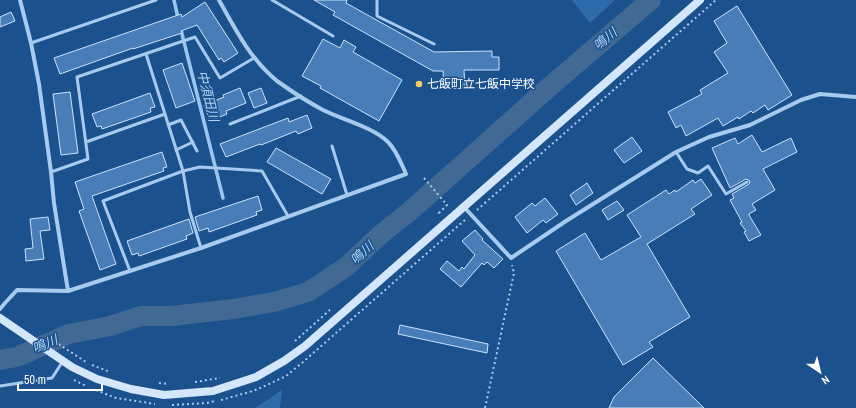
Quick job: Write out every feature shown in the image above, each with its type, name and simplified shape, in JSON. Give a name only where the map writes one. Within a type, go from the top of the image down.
[{"type":"street","points":[[20,0],[31,43],[39,84],[54,203],[68,291]]},
{"type":"street","points":[[0,309],[17,290],[68,291],[201,248],[406,174],[396,152],[389,143],[380,136],[323,110],[277,80],[254,58],[219,0]]},
{"type":"street","points":[[0,318],[72,367],[97,379],[131,389],[164,395],[213,391],[256,377],[284,361],[305,346],[700,0]]},
{"type":"street","points":[[464,206],[511,258],[566,221],[676,152],[709,137],[750,125],[801,100],[820,94],[856,96]]},
{"type":"lane","points":[[31,43],[156,0]]},
{"type":"lane","points":[[272,0],[332,36]]},
{"type":"lane","points":[[377,0],[377,16],[434,44]]},
{"type":"lane","points":[[51,172],[88,159],[77,77],[195,37],[220,78],[254,58]]},
{"type":"lane","points":[[146,54],[182,171],[190,212],[201,248]]},
{"type":"lane","points":[[230,124],[301,96]]},
{"type":"lane","points":[[86,142],[165,114]]},
{"type":"lane","points":[[168,125],[181,120],[197,151]]},
{"type":"lane","points":[[176,150],[192,142]]},
{"type":"lane","points":[[332,146],[347,195]]},
{"type":"lane","points":[[676,152],[687,169],[698,173],[708,166],[726,194],[747,182]]},
{"type":"lane","points":[[130,271],[103,201],[182,171],[200,167],[262,171],[288,216]]},
{"type":"lane","points":[[0,386],[52,378],[60,358]]},
{"type":"path","points":[[424,178],[447,206],[440,213],[441,214],[453,204]]},
{"type":"path","points":[[485,408],[514,273],[511,258]]},
{"type":"path","points":[[290,344],[332,308]]},
{"type":"path","points":[[67,350],[88,363],[113,373]]},
{"type":"path","points":[[188,383],[225,377]]},
{"type":"path","points":[[156,383],[175,384]]},
{"type":"shaded area","points":[[572,0],[615,0],[590,23]]},
{"type":"shaded area","points":[[282,390],[280,408],[255,408]]},
{"type":"building","points":[[314,0],[347,0],[346,3],[434,52],[492,51],[492,57],[499,57],[499,70],[464,70],[465,88],[444,89],[443,71],[433,71],[333,15],[335,12]]},
{"type":"building","points":[[205,2],[238,53],[224,62],[221,58],[219,60],[197,25],[181,31],[182,33],[133,48],[60,74],[54,58],[181,14],[182,17]]},
{"type":"building","points":[[737,6],[792,95],[768,110],[765,105],[753,113],[751,111],[739,119],[738,117],[723,126],[718,118],[686,136],[681,125],[676,128],[668,112],[702,94],[700,90],[728,73],[714,52],[727,43],[714,21]]},
{"type":"building","points":[[11,12],[15,21],[0,27],[0,17]]},
{"type":"building","points":[[323,39],[340,48],[344,40],[356,47],[353,52],[402,80],[379,121],[320,88],[321,86],[302,76]]},
{"type":"building","points":[[182,63],[195,101],[176,108],[163,70]]},
{"type":"building","points":[[240,88],[246,103],[226,111],[227,114],[210,121],[204,105],[224,97],[223,95]]},
{"type":"building","points":[[261,88],[267,103],[254,108],[248,93]]},
{"type":"building","points":[[70,92],[78,153],[61,155],[53,94]]},
{"type":"building","points":[[150,93],[155,107],[150,108],[151,112],[102,129],[101,126],[97,127],[92,114]]},
{"type":"building","points":[[307,115],[312,128],[298,134],[296,131],[226,157],[220,144],[288,118],[289,122]]},
{"type":"building","points":[[752,135],[762,152],[791,138],[797,152],[763,169],[775,190],[752,204],[756,210],[749,215],[761,235],[749,241],[744,232],[746,231],[740,223],[742,222],[730,200],[734,198],[732,194],[749,184],[750,181],[746,179],[730,188],[712,148],[735,138],[738,144]]},
{"type":"building","points":[[632,137],[642,151],[624,163],[614,150]]},
{"type":"building","points":[[276,148],[331,179],[322,194],[267,162]]},
{"type":"building","points":[[162,152],[167,167],[163,168],[164,171],[92,196],[116,264],[100,270],[79,211],[84,209],[75,182]]},
{"type":"building","points":[[701,179],[712,195],[691,209],[695,214],[647,244],[690,317],[649,342],[653,347],[623,365],[556,251],[585,233],[601,260],[641,237],[627,215],[666,190],[669,194],[675,190],[676,192],[693,180],[695,183]]},
{"type":"building","points":[[587,183],[593,193],[576,205],[570,195]]},
{"type":"building","points":[[258,196],[262,210],[256,212],[257,215],[209,232],[208,228],[199,231],[195,217]]},
{"type":"building","points":[[545,198],[558,214],[546,223],[543,220],[527,233],[515,217],[532,203],[535,206]]},
{"type":"building","points":[[617,201],[624,210],[608,220],[602,210]]},
{"type":"building","points":[[48,217],[50,230],[40,231],[44,259],[26,261],[25,249],[33,248],[30,219]]},
{"type":"building","points":[[189,219],[193,233],[186,236],[187,239],[139,256],[138,253],[132,255],[127,241]]},
{"type":"building","points":[[475,230],[483,239],[482,240],[503,259],[494,268],[487,262],[484,265],[482,263],[461,287],[440,269],[447,261],[459,271],[462,267],[464,269],[475,255],[462,241]]},
{"type":"building","points":[[400,325],[488,344],[487,353],[398,334]]},
{"type":"building","points":[[653,358],[704,408],[609,408],[614,397]]},
{"type":"waterway","name":"中須田川","points":[[174,0],[178,18]]},
{"type":"waterway","name":"鳴川","points":[[0,360],[17,357],[69,334],[110,326],[141,316],[172,316],[233,309],[274,302],[308,292],[346,267],[380,235],[409,212],[547,89],[651,0]]},
{"type":"waterway","name":"中須田川","points":[[180,26],[223,198]]},
{"type":"place","name":"七飯町立七飯中学校","points":[[419,84]]}]
